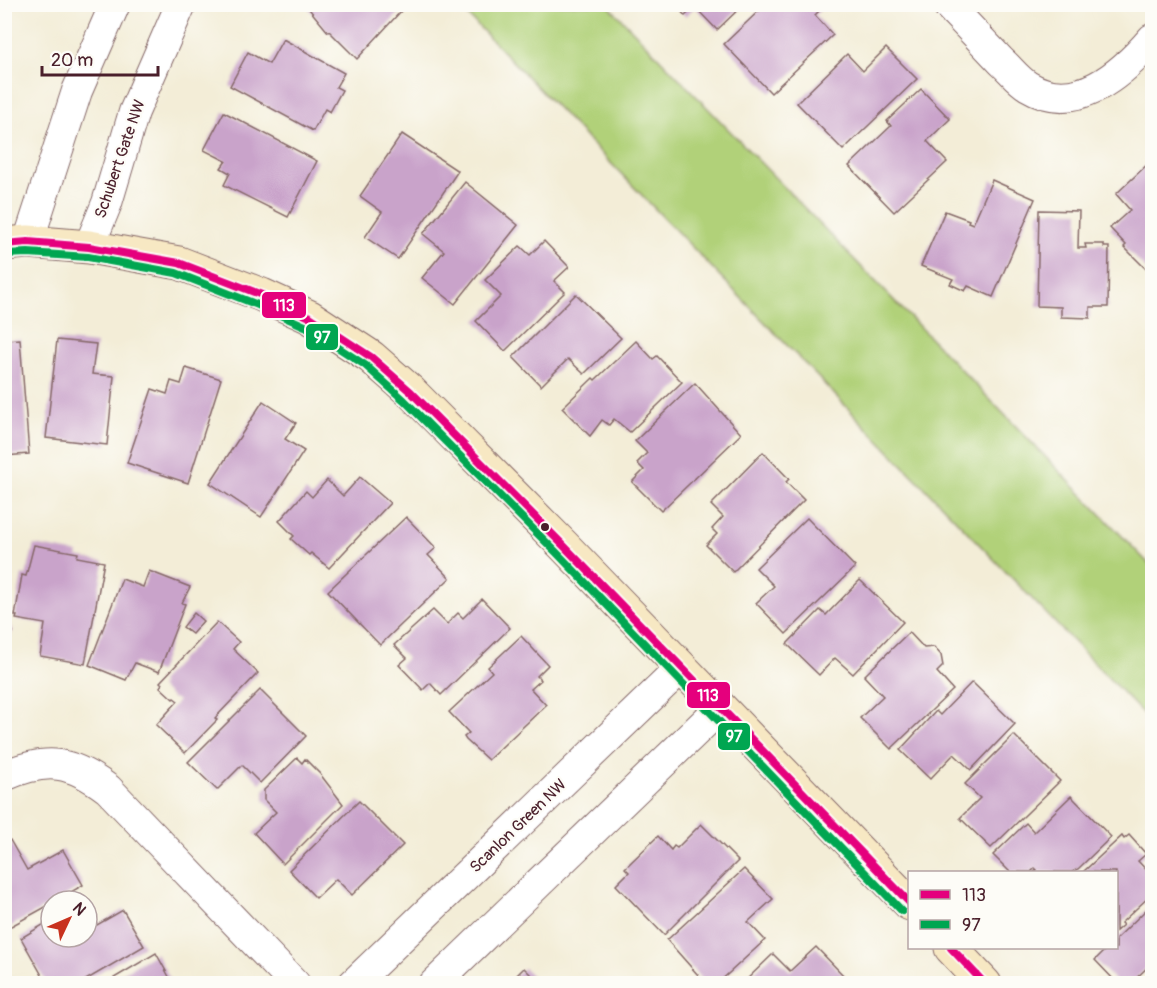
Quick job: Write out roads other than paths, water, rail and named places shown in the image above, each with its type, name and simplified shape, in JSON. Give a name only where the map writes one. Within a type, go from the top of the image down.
[{"type":"street","points":[[115,4],[77,91],[16,243],[89,247],[179,263],[252,291],[310,317],[370,357],[411,392],[682,667],[908,903]]},
{"type":"street","name":"Schubert Gate NW","points":[[89,247],[107,203],[134,112],[181,4]]},
{"type":"street","points":[[947,4],[1020,80],[1040,92],[1055,95],[1069,96],[1087,93],[1137,58],[1152,39]]},
{"type":"street","name":"Scanlon Green NW","points":[[353,984],[682,667]]},
{"type":"street","points":[[434,984],[721,707]]},
{"type":"street","points":[[4,776],[25,767],[46,764],[65,765],[87,773],[108,789],[295,984]]},
{"type":"street","points":[[952,949],[985,984]]}]
